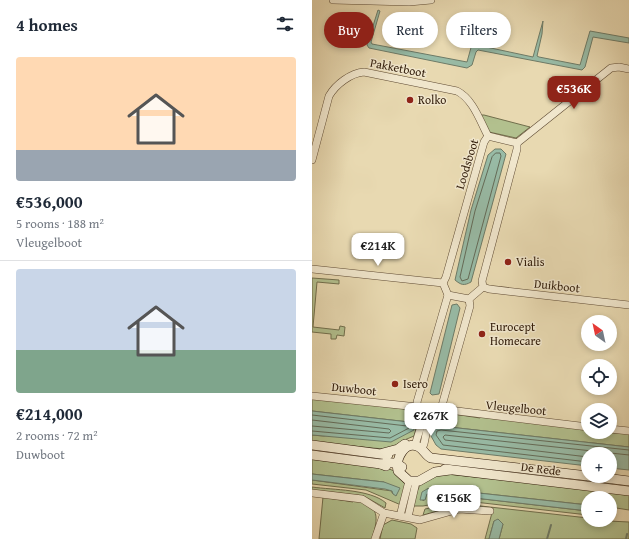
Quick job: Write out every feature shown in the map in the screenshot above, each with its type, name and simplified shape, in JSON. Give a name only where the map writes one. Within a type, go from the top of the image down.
[{"type":"main road","points":[[312,445],[383,453],[387,455],[417,444],[431,456],[430,472],[414,480],[400,474],[397,466],[399,451]]},
{"type":"main road","points":[[312,456],[397,466]]},
{"type":"main road","name":"De Rede","points":[[431,456],[450,460],[581,475]]},
{"type":"main road","name":"De Rede","points":[[430,472],[445,468],[450,470],[629,491]]},
{"type":"main road","name":"De Rede","points":[[617,479],[629,480]]},
{"type":"street","points":[[333,0],[409,2],[431,0]]},
{"type":"street","points":[[469,299],[483,287],[482,281],[517,143],[611,68],[619,67],[629,69]]},
{"type":"street","name":"Pakketboot","points":[[312,160],[329,96],[334,87],[358,73],[457,91],[468,99],[488,136]]},
{"type":"street","name":"Loodsboot","points":[[443,283],[446,277],[484,142],[488,136],[517,143]]},
{"type":"street","points":[[312,269],[443,283],[448,295],[417,402],[418,407],[427,414],[435,413],[441,409],[470,306],[469,299]]},
{"type":"street","name":"Duikboot","points":[[483,287],[489,289],[629,305]]},
{"type":"street","points":[[448,295],[469,299]]},
{"type":"street","name":"Duwboot","points":[[312,396],[418,407]]},
{"type":"street","name":"Vleugelboot","points":[[441,409],[581,426]]},
{"type":"street","points":[[417,444],[428,424],[427,414]]},
{"type":"street","points":[[617,430],[629,431]]},
{"type":"street","points":[[400,516],[414,480]]},
{"type":"street","points":[[408,517],[414,480]]},
{"type":"street","points":[[312,493],[362,499],[384,513],[426,519],[459,508],[490,511]]},
{"type":"street","points":[[375,539],[384,513]]},
{"type":"shaded area","points":[[479,115],[530,127],[516,138],[489,132]]},
{"type":"shaded area","points":[[312,278],[339,280],[339,284],[317,282],[313,327],[339,330],[340,326],[345,327],[344,336],[337,335],[336,339],[331,339],[331,334],[312,332]]},
{"type":"shaded area","points":[[312,398],[406,409],[416,411],[419,419],[414,436],[402,441],[395,447],[383,449],[312,442],[312,435],[324,436],[409,422],[312,411]]},
{"type":"shaded area","points":[[447,413],[480,418],[581,428],[581,439],[617,439],[617,433],[629,433],[629,447],[440,426],[434,428],[429,426],[434,418]]},
{"type":"shaded area","points":[[312,459],[387,468],[394,471],[405,484],[401,505],[366,490],[312,484],[312,480],[392,491],[392,493],[397,495],[384,482],[312,474]]},
{"type":"shaded area","points":[[446,474],[610,491],[581,491],[581,504],[433,488],[427,489],[423,501],[427,494],[431,493],[581,510],[581,514],[457,500],[423,506],[413,506],[422,482],[438,475]]},
{"type":"shaded area","points":[[312,487],[351,491],[371,495],[386,503],[385,508],[364,496],[312,490]]},
{"type":"shaded area","points":[[617,492],[629,493],[629,510],[617,508]]},
{"type":"shaded area","points":[[323,497],[353,502],[354,500],[369,505],[373,509],[376,519],[372,539],[319,539]]},
{"type":"shaded area","points":[[454,503],[581,517],[581,527],[617,527],[617,521],[629,522],[629,539],[499,539],[503,524],[494,521],[489,539],[485,539],[493,509],[460,505],[423,515],[425,509]]},
{"type":"shaded area","points":[[392,520],[411,524],[417,528],[415,539],[380,539],[383,525]]},
{"type":"water","points":[[378,10],[380,11],[374,32],[374,23]]},
{"type":"water","points":[[543,21],[542,34],[537,56],[580,65],[590,31],[629,38],[629,43],[593,37],[585,67],[582,70],[478,50],[472,65],[467,68],[369,48],[374,48],[374,44],[382,46],[382,48],[393,48],[467,62],[471,48],[491,48],[533,57]]},
{"type":"water","points":[[495,149],[501,149],[506,154],[471,282],[466,284],[459,283],[455,280],[471,210],[488,155]]},
{"type":"water","points":[[457,304],[460,308],[439,394],[432,395],[430,393],[452,305]]},
{"type":"water","points":[[312,411],[409,422],[413,424],[414,430],[391,442],[312,435]]},
{"type":"water","points":[[440,426],[629,447],[629,470],[617,469],[617,447],[581,447],[581,465],[441,449],[436,445],[431,436],[434,428]]},
{"type":"water","points":[[312,474],[384,482],[400,488],[396,496],[392,491],[385,489],[312,480]]},
{"type":"water","points":[[433,488],[581,504],[581,510],[431,493],[427,494],[425,500],[420,500],[422,492]]},
{"type":"water","points":[[498,519],[503,524],[499,539],[489,539],[494,521]]},
{"type":"waterway","points":[[547,539],[551,525]]},
{"type":"waterway","points":[[626,539],[627,534]]},
{"type":"place","name":"Rolko","points":[[410,100]]},
{"type":"place","name":"Vialis","points":[[508,262]]},
{"type":"place","name":"Eurocept Homecare","points":[[482,334]]},
{"type":"place","name":"Isero","points":[[395,384]]}]
